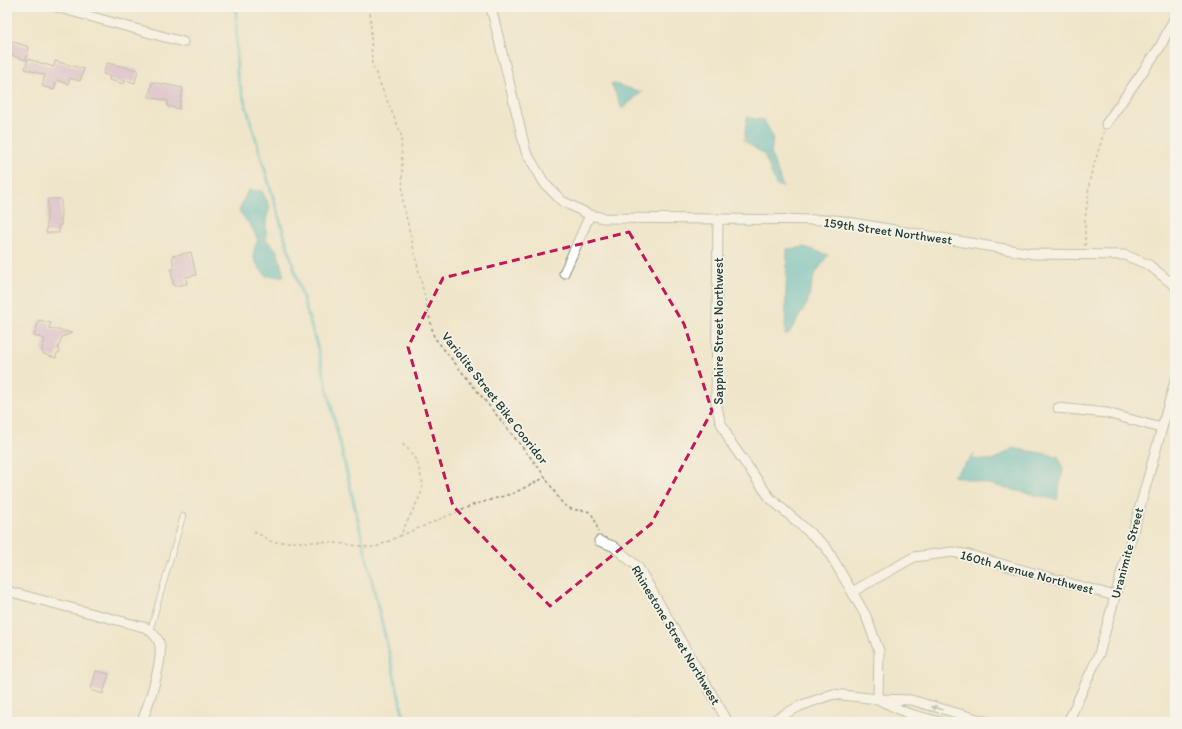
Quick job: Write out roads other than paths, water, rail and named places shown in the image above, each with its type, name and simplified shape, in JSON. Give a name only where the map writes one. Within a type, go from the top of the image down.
[{"type":"street","points":[[56,7],[183,42]]},
{"type":"street","points":[[491,7],[526,152],[545,184],[562,201],[590,216],[564,273]]},
{"type":"street","points":[[1106,124],[1160,47],[1175,17]]},
{"type":"street","name":"159th Street Northwest","points":[[590,216],[604,218],[718,220],[836,220],[1034,254],[1125,255],[1149,265],[1175,286]]},
{"type":"street","name":"Sapphire Street Northwest","points":[[718,220],[716,402],[720,421],[731,443],[770,498],[826,547],[866,616],[879,651],[878,699]]},
{"type":"street","name":"Uranimite Street","points":[[1068,722],[1099,654],[1175,381]]},
{"type":"street","points":[[1058,408],[1107,413],[1161,428]]},
{"type":"street","name":"Rhinestone Street Northwest","points":[[599,541],[613,546],[638,567],[728,722]]},
{"type":"street","name":"160th Avenue Northwest","points":[[852,592],[914,556],[952,552],[969,555],[1115,596]]},
{"type":"street","points":[[7,591],[147,628],[155,635],[160,644],[160,660],[142,722]]},
{"type":"street","points":[[770,722],[800,706],[833,694],[878,699],[911,700],[988,722]]},
{"type":"street","points":[[878,699],[907,713],[940,722]]},
{"type":"lane","points":[[150,631],[183,516]]},
{"type":"water","points":[[611,83],[642,92],[622,109]]},
{"type":"water","points":[[747,117],[764,120],[773,137],[771,154],[783,187],[776,185],[764,154],[744,141]]},
{"type":"water","points":[[248,190],[262,191],[270,207],[266,220],[266,239],[277,250],[284,276],[266,276],[254,260],[255,246],[258,240],[252,228],[239,211]]},
{"type":"water","points":[[805,247],[828,255],[814,276],[807,304],[789,333],[785,335],[787,249]]},
{"type":"water","points":[[1013,448],[1058,456],[1063,470],[1057,500],[953,476],[975,453],[972,459],[994,460]]},
{"type":"waterway","points":[[236,7],[237,75],[318,349],[405,722]]}]
